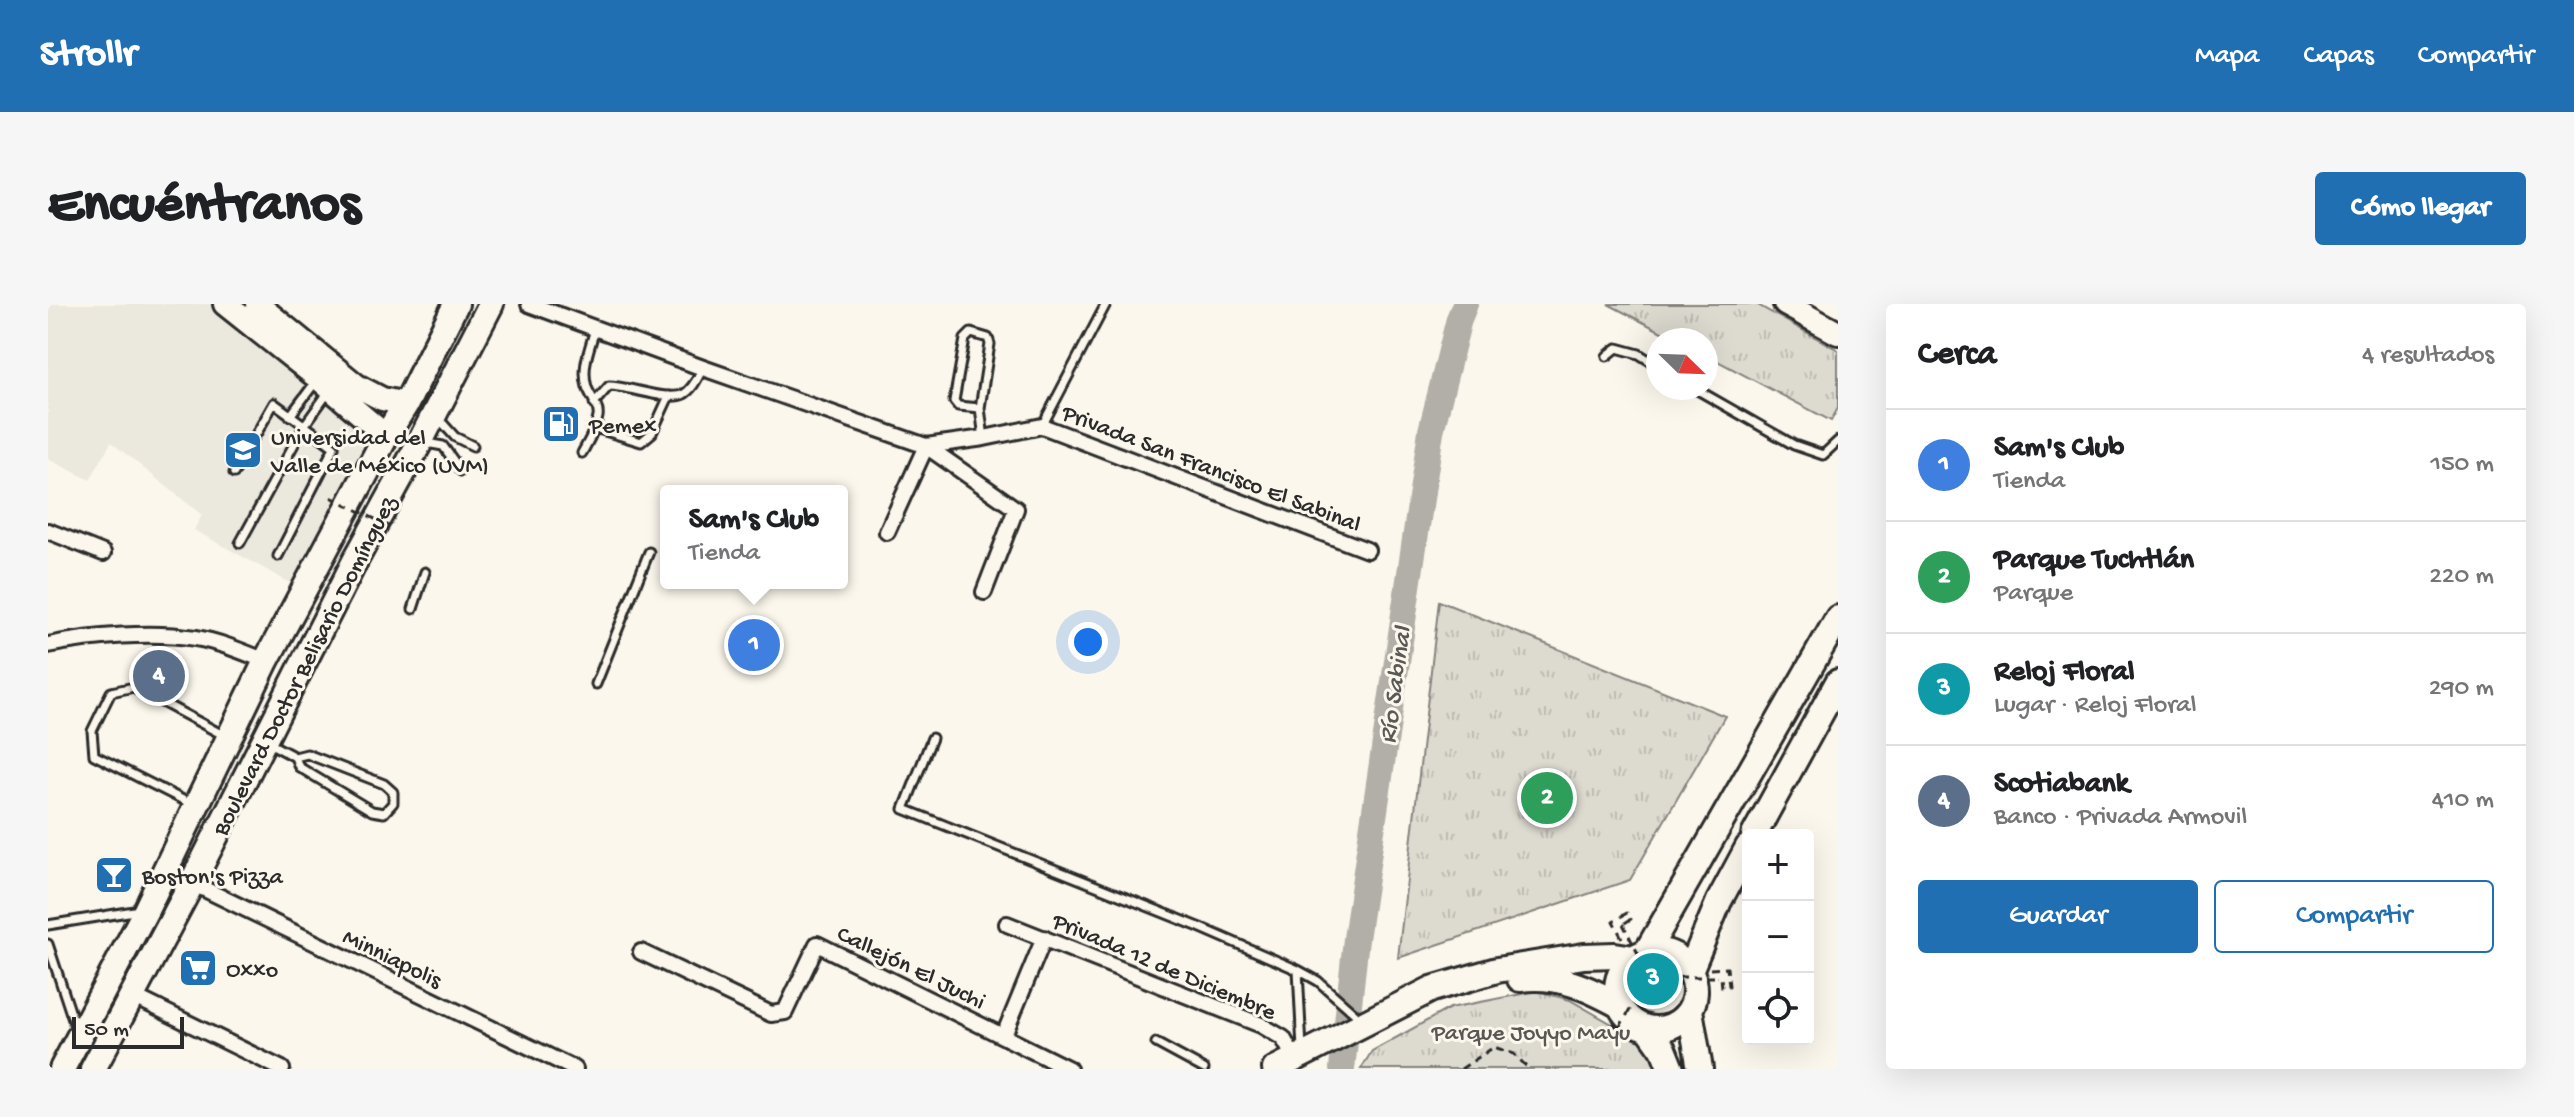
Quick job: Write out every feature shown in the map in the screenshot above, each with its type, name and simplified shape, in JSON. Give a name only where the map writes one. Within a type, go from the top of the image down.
[{"type":"main road","name":"Boulevard Doctor Belisario Domínguez","points":[[62,1069],[146,910],[266,661],[406,404],[456,304]]},
{"type":"main road","name":"Boulevard Doctor Belisario Domínguez","points":[[93,1069],[491,304]]},
{"type":"main road","points":[[1620,1017],[1619,980],[1625,968],[1640,956],[1838,618]]},
{"type":"main road","points":[[1757,829],[1838,682]]},
{"type":"main road","points":[[1690,971],[1719,901],[1742,858]]},
{"type":"main road","points":[[1293,1063],[1328,1049],[1359,1025],[1432,989],[1497,970],[1584,956],[1640,956],[1659,951],[1682,961],[1690,971],[1695,990],[1690,1010],[1700,1069]]},
{"type":"main road","points":[[1359,1025],[1492,983],[1527,978],[1556,978],[1578,984],[1620,1017],[1648,1028],[1667,1028],[1690,1010]]},
{"type":"main road","points":[[1648,1028],[1663,1049],[1671,1069]]},
{"type":"street","points":[[225,304],[386,436]]},
{"type":"street","points":[[257,304],[357,386],[382,399],[406,404]]},
{"type":"street","points":[[529,304],[926,446],[1016,509],[984,592]]},
{"type":"street","points":[[1785,304],[1810,310],[1838,333]]},
{"type":"street","points":[[926,446],[1042,426]]},
{"type":"street","name":"Privada San Francisco El Sabinal","points":[[1042,426],[1367,550]]},
{"type":"street","points":[[887,532],[926,446]]},
{"type":"street","points":[[48,531],[103,553]]},
{"type":"street","points":[[48,645],[173,636],[214,642],[266,661]]},
{"type":"street","name":"Minniapolis","points":[[192,883],[575,1069]]},
{"type":"street","name":"Privada 12 de Diciembre","points":[[1007,924],[1261,1025],[1283,1038],[1293,1063]]},
{"type":"street","points":[[1004,1035],[1044,938]]},
{"type":"street","name":"Callejón El Juchi","points":[[641,952],[771,1014],[780,1015],[785,1012],[817,944],[1069,1069]]},
{"type":"street","points":[[133,996],[282,1069]]},
{"type":"lane","points":[[1042,426],[1106,304]]},
{"type":"lane","points":[[582,453],[599,417],[585,376],[595,329]]},
{"type":"lane","points":[[980,408],[958,406],[954,401],[965,339],[971,333],[988,338],[990,344],[980,408],[984,438]]},
{"type":"lane","points":[[1607,356],[1617,348],[1646,360]]},
{"type":"lane","points":[[594,403],[609,386],[624,386],[669,396],[684,394],[693,387],[703,368]]},
{"type":"lane","points":[[290,416],[325,384]]},
{"type":"lane","points":[[240,543],[325,384]]},
{"type":"lane","points":[[595,428],[641,442],[652,433],[669,396]]},
{"type":"lane","points":[[1715,400],[1794,445],[1823,455],[1838,441]]},
{"type":"lane","points":[[234,473],[274,403],[334,447],[278,556]]},
{"type":"lane","points":[[434,412],[455,437],[473,446]]},
{"type":"lane","points":[[420,442],[443,446],[461,471]]},
{"type":"lane","points":[[596,684],[649,552]]},
{"type":"lane","points":[[413,609],[425,572]]},
{"type":"lane","points":[[196,806],[94,755],[92,731],[111,692],[134,687],[229,738]]},
{"type":"lane","points":[[932,738],[904,809],[1298,970],[1318,981],[1359,1025]]},
{"type":"lane","points":[[264,740],[295,757],[299,767],[372,811],[384,813],[393,803],[393,792],[384,784],[307,754],[295,757]]},
{"type":"lane","points":[[48,925],[146,910]]},
{"type":"lane","points":[[48,944],[78,1037]]},
{"type":"lane","points":[[1293,1063],[1298,970]]},
{"type":"lane","points":[[1156,1043],[1204,1069]]},
{"type":"path","points":[[331,497],[389,526]]},
{"type":"path","points":[[1613,921],[1627,913],[1631,919],[1623,924],[1650,977]]},
{"type":"path","points":[[1650,977],[1721,977],[1722,987],[1729,986],[1727,968]]},
{"type":"path","points":[[1624,1037],[1607,1027],[1620,1017],[1650,977]]},
{"type":"path","points":[[1461,1069],[1494,1047],[1514,1054],[1529,1069]]},
{"type":"shaded area","name":"Universidad del Valle de México (UVM)","points":[[48,304],[210,304],[376,432],[294,585],[194,530],[202,515],[111,442],[90,480],[48,459]]},
{"type":"green space","points":[[1608,304],[1756,304],[1838,350],[1838,408],[1831,421],[1718,361],[1718,328],[1654,328]]},
{"type":"green space","points":[[1439,601],[1725,716],[1630,880],[1398,958]]},
{"type":"green space","name":"Parque Joyyo Mayu","points":[[1537,991],[1570,1000],[1654,1048],[1661,1069],[1361,1069],[1372,1051],[1450,1008]]},
{"type":"waterway","name":"Río Sabinal","points":[[1342,1069],[1356,939],[1431,431],[1465,304]]},
{"type":"place","name":"Pemex","points":[[561,424]]},
{"type":"place","name":"Universidad del Valle de México (UVM)","points":[[243,450]]},
{"type":"place","name":"Sam's Club","points":[[754,645]]},
{"type":"place","name":"Scotiabank","points":[[159,676]]},
{"type":"place","name":"Parque Tuchtlán","points":[[1547,798]]},
{"type":"place","name":"Boston's Pizza","points":[[114,875]]},
{"type":"place","name":"Oxxo","points":[[198,968]]},
{"type":"place","name":"Reloj Floral","points":[[1653,979]]}]
